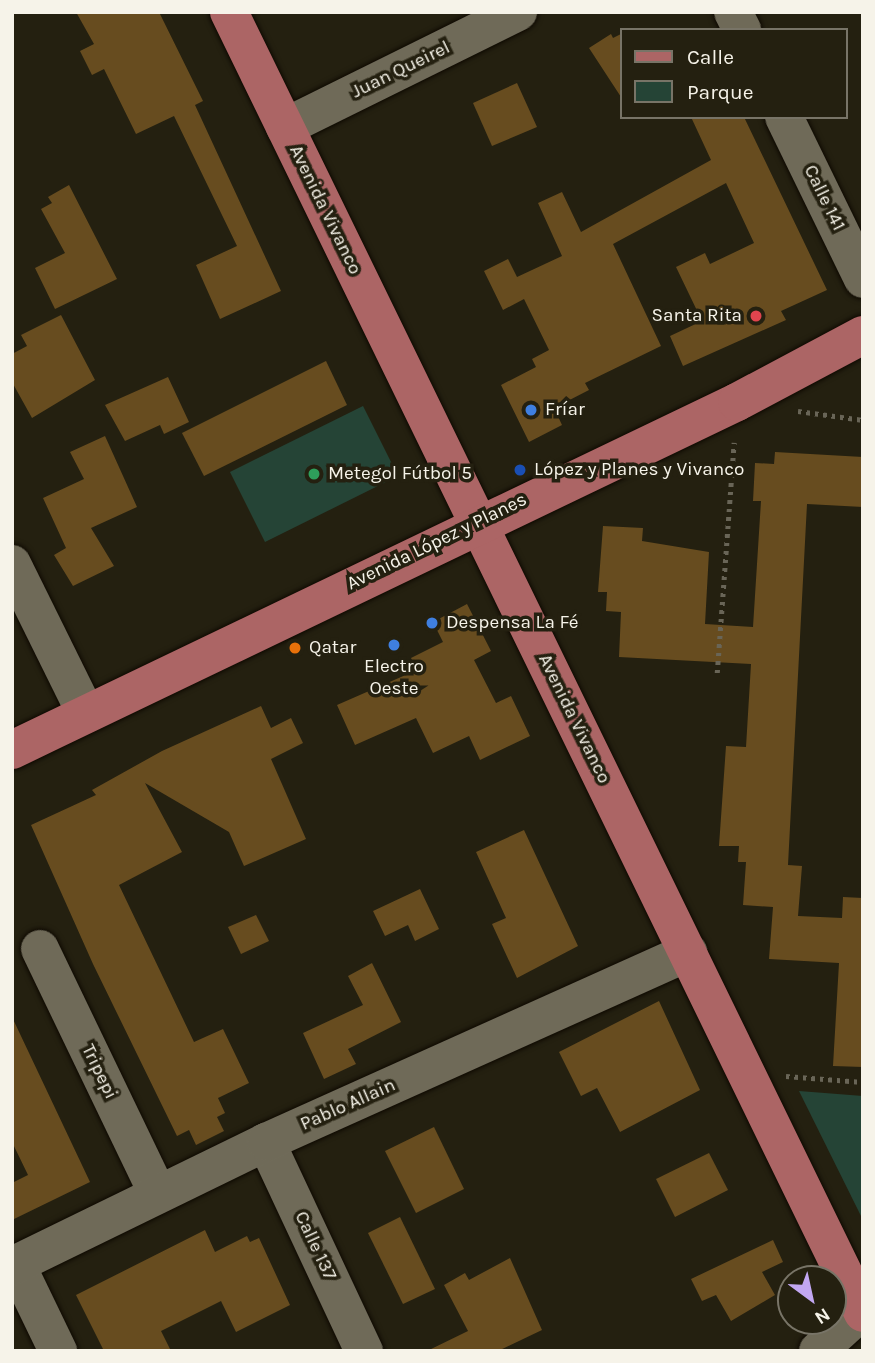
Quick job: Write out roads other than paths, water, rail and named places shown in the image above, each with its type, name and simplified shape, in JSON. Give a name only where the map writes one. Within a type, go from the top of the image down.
[{"type":"main road","name":"Avenida Vivanco","points":[[229,12],[862,1311]]},
{"type":"main road","name":"Avenida López y Planes","points":[[12,750],[478,523],[737,401],[863,335]]},
{"type":"street","name":"Juan Queirel","points":[[285,127],[518,12]]},
{"type":"street","points":[[733,12],[741,28]]},
{"type":"street","name":"Calle 141","points":[[785,119],[863,279]]},
{"type":"street","points":[[12,564],[86,714]]},
{"type":"street","name":"Tripepi","points":[[40,949],[158,1195]]},
{"type":"street","name":"Pablo Allain","points":[[14,1265],[266,1142],[688,953]]},
{"type":"street","name":"Calle 137","points":[[266,1142],[364,1351]]},
{"type":"street","points":[[14,1265],[58,1351]]},
{"type":"street","points":[[818,1351],[862,1311]]},
{"type":"place","name":"Santa Rita","points":[[756,316]]},
{"type":"place","name":"Fríar","points":[[531,410]]},
{"type":"place","name":"López y Planes y Vivanco","points":[[520,470]]},
{"type":"place","name":"Metegol Fútbol 5","points":[[314,474]]},
{"type":"place","name":"Despensa La Fé","points":[[432,623]]},
{"type":"place","name":"Electro Oeste","points":[[394,645]]},
{"type":"place","name":"Qatar","points":[[295,648]]}]
